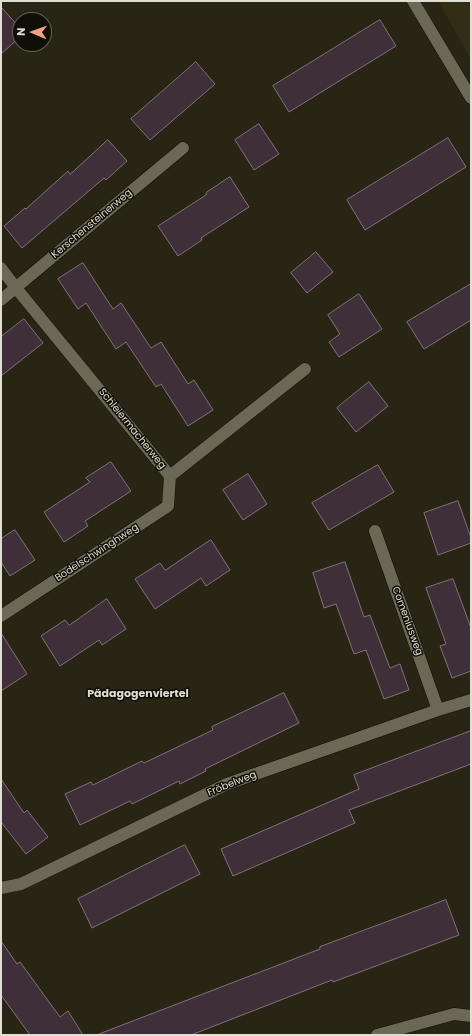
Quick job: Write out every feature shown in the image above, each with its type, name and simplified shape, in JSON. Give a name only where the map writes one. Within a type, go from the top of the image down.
[{"type":"street","points":[[413,1],[471,98]]},
{"type":"street","name":"Kerschensteinerweg","points":[[1,300],[183,148]]},
{"type":"street","name":"Schleiermacherweg","points":[[1,268],[170,476],[305,369]]},
{"type":"street","name":"Bodelschwinghweg","points":[[1,616],[168,506],[170,476]]},
{"type":"street","name":"Comeniusweg","points":[[375,532],[438,710]]},
{"type":"street","name":"Fröbelweg","points":[[1,888],[21,884],[228,784],[438,710],[471,700]]},
{"type":"street","points":[[377,1035],[454,1014],[471,1016]]},
{"type":"shaded area","points":[[438,1],[471,1],[471,59]]},
{"type":"building","points":[[1,7],[12,19],[12,44],[1,54]]},
{"type":"building","points":[[380,20],[396,46],[289,112],[273,86]]},
{"type":"building","points":[[196,62],[215,84],[150,140],[131,119]]},
{"type":"building","points":[[259,124],[279,154],[254,170],[235,140]]},
{"type":"building","points":[[448,138],[466,167],[365,230],[347,200]]},
{"type":"building","points":[[108,140],[127,161],[106,180],[104,178],[22,248],[4,226],[25,208],[26,209],[68,171],[70,174]]},
{"type":"building","points":[[230,177],[249,207],[201,238],[202,240],[178,256],[158,226],[206,195],[206,193]]},
{"type":"building","points":[[316,252],[333,272],[307,293],[291,273]]},
{"type":"building","points":[[83,263],[113,309],[121,303],[151,348],[161,342],[188,384],[194,380],[213,410],[188,426],[161,384],[156,387],[126,342],[116,349],[86,303],[78,309],[58,279]]},
{"type":"building","points":[[471,284],[471,320],[424,349],[407,322]]},
{"type":"building","points":[[359,294],[382,329],[339,357],[329,342],[340,334],[328,315]]},
{"type":"building","points":[[24,319],[43,343],[1,376],[1,337]]},
{"type":"building","points":[[369,382],[388,406],[356,432],[337,408]]},
{"type":"building","points":[[111,462],[131,491],[85,521],[88,526],[64,542],[44,512],[90,482],[86,478]]},
{"type":"building","points":[[378,465],[394,492],[329,530],[312,503]]},
{"type":"building","points":[[248,474],[267,504],[243,520],[223,490]]},
{"type":"building","points":[[458,501],[471,538],[471,543],[438,555],[424,513]]},
{"type":"building","points":[[15,530],[35,560],[10,576],[1,562],[1,539]]},
{"type":"building","points":[[211,540],[230,570],[206,586],[201,578],[155,609],[135,579],[160,563],[165,570]]},
{"type":"building","points":[[345,562],[364,617],[370,615],[390,668],[400,664],[409,690],[384,699],[366,650],[354,654],[336,604],[324,608],[313,573]]},
{"type":"building","points":[[453,579],[471,628],[471,671],[452,678],[440,646],[446,644],[426,588]]},
{"type":"building","points":[[107,599],[126,629],[102,645],[99,640],[60,666],[41,636],[65,620],[69,625]]},
{"type":"building","points":[[1,633],[27,674],[1,691]]},
{"type":"building","points":[[284,693],[299,723],[205,769],[206,771],[180,784],[179,781],[132,804],[130,801],[80,825],[65,794],[91,782],[93,785],[142,761],[144,763],[213,730],[212,727]]},
{"type":"building","points":[[471,731],[471,764],[349,810],[355,823],[233,876],[221,849],[359,789],[354,775]]},
{"type":"building","points":[[1,779],[24,813],[27,810],[48,837],[26,854],[1,822]]},
{"type":"building","points":[[185,845],[200,874],[92,928],[78,899]]},
{"type":"building","points":[[446,900],[459,935],[333,982],[332,980],[191,1035],[99,1034],[320,949],[320,947]]},
{"type":"building","points":[[1,941],[17,964],[20,962],[60,1017],[68,1011],[83,1035],[30,1035],[1,995]]},
{"type":"district","name":"Pädagogenviertel","points":[[138,694]]}]
